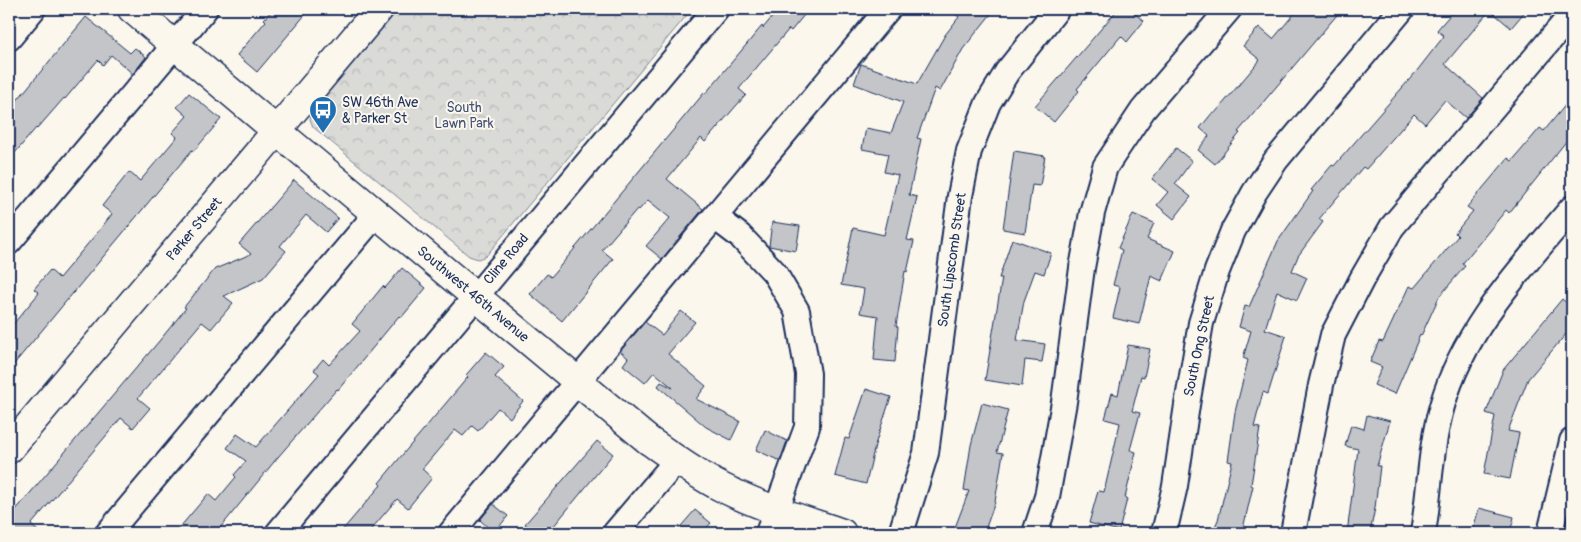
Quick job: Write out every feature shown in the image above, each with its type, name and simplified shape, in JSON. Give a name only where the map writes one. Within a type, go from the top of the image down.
[{"type":"main road","name":"Southwest 46th Avenue","points":[[132,9],[648,440],[772,522],[842,533]]},
{"type":"main road","name":"Parker Street","points":[[9,448],[379,9]]},
{"type":"street","points":[[9,38],[33,9]]},
{"type":"street","points":[[9,242],[205,9]]},
{"type":"street","name":"Cline Road","points":[[278,533],[716,9]]},
{"type":"street","points":[[451,533],[888,9]]},
{"type":"street","name":"South Lipscomb Street","points":[[901,533],[926,453],[960,196],[969,151],[988,104],[1007,72],[1057,9]]},
{"type":"street","points":[[1035,533],[1047,497],[1064,402],[1090,222],[1105,167],[1143,110],[1229,9]]},
{"type":"street","name":"South Ong Street","points":[[1164,533],[1175,486],[1201,323],[1217,271],[1233,231],[1254,193],[1276,160],[1402,9]]},
{"type":"street","points":[[1293,533],[1321,385],[1334,335],[1358,287],[1392,227],[1572,14]]},
{"type":"street","points":[[1423,533],[1436,432],[1442,406],[1452,377],[1468,344],[1497,298],[1572,208]]},
{"type":"street","points":[[108,533],[376,214]]},
{"type":"street","points":[[715,217],[740,236],[774,272],[797,310],[808,374],[807,427],[772,522]]},
{"type":"street","points":[[1550,533],[1572,442]]},
{"type":"street","points":[[615,533],[677,460]]},
{"type":"green space","name":"South Lawn Park","points":[[399,9],[692,9],[486,256],[478,259],[469,256],[313,127],[310,119],[312,112]]},
{"type":"building","points":[[273,9],[310,9],[257,72],[237,55],[266,21],[264,19]]},
{"type":"building","points":[[779,9],[809,9],[791,31],[789,29],[739,89],[746,95],[705,142],[701,138],[667,179],[703,209],[662,259],[646,246],[670,218],[648,200],[639,210],[637,209],[602,250],[613,259],[562,321],[530,294],[547,274],[551,277],[704,93]]},
{"type":"building","points":[[949,9],[995,9],[963,49],[940,91],[935,88],[917,138],[921,139],[909,195],[917,197],[907,240],[914,241],[907,272],[905,271],[896,326],[898,327],[895,362],[874,360],[878,316],[860,313],[864,289],[841,285],[853,228],[884,235],[898,175],[884,172],[888,154],[862,149],[866,128],[891,133],[903,102],[854,84],[861,64],[917,84],[945,35],[959,17]]},
{"type":"building","points":[[1118,9],[1129,9],[1144,21],[1127,42],[1121,36],[1077,89],[1079,91],[1054,122],[1035,106]]},
{"type":"building","points":[[1298,9],[1342,9],[1238,132],[1240,133],[1215,164],[1198,150],[1209,136],[1200,128],[1260,60],[1243,46],[1259,27],[1273,39]]},
{"type":"building","points":[[1455,9],[1527,9],[1511,28],[1490,10],[1445,64],[1483,98],[1466,118],[1445,100],[1425,124],[1414,114],[1366,169],[1363,167],[1319,219],[1323,222],[1298,256],[1292,271],[1307,278],[1297,300],[1277,291],[1265,329],[1286,336],[1268,394],[1263,392],[1254,427],[1260,428],[1251,485],[1253,486],[1242,533],[1212,533],[1218,520],[1232,462],[1228,461],[1235,412],[1248,360],[1243,358],[1251,331],[1239,327],[1245,306],[1249,307],[1278,241],[1313,191],[1311,190],[1416,72],[1444,36],[1437,30]]},
{"type":"building","points":[[86,17],[130,53],[135,48],[146,57],[133,74],[111,55],[103,65],[98,60],[9,160],[9,110]]},
{"type":"building","points":[[189,93],[221,119],[194,151],[192,150],[9,370],[9,329],[39,293],[34,289],[50,270],[59,278],[97,233],[112,214],[102,206],[129,172],[140,181],[177,137],[172,133],[187,116],[177,107]]},
{"type":"building","points":[[1572,97],[1572,134],[1509,213],[1506,210],[1462,264],[1465,266],[1439,297],[1420,335],[1395,394],[1374,385],[1382,367],[1370,362],[1379,341],[1383,342],[1409,286],[1414,288],[1458,236],[1455,233],[1473,211],[1467,207],[1508,158],[1512,161],[1540,128],[1544,131]]},
{"type":"building","points":[[1176,148],[1192,161],[1175,184],[1191,197],[1174,219],[1157,205],[1168,192],[1152,179]]},
{"type":"building","points":[[1014,151],[1045,156],[1040,186],[1032,185],[1025,233],[1003,229]]},
{"type":"building","points":[[294,180],[338,218],[326,232],[306,215],[280,246],[286,251],[263,278],[224,296],[233,303],[211,329],[202,322],[138,398],[150,408],[133,428],[121,418],[31,525],[40,533],[9,533],[9,518],[160,340],[215,269],[251,254],[239,244]]},
{"type":"building","points":[[1133,214],[1154,223],[1147,239],[1175,251],[1162,281],[1151,276],[1139,324],[1113,318],[1120,287],[1113,285],[1122,250],[1118,248]]},
{"type":"building","points":[[772,222],[800,226],[796,251],[769,246]]},
{"type":"building","points":[[1012,239],[1051,253],[1044,274],[1035,271],[1024,301],[1017,340],[1045,344],[1042,362],[1025,360],[1022,386],[985,380],[1002,278],[999,278]]},
{"type":"building","points":[[402,268],[426,288],[401,318],[399,316],[338,390],[278,457],[216,533],[175,533],[208,494],[216,501],[236,477],[234,475],[246,461],[227,448],[237,434],[256,447],[319,374],[314,370],[323,359],[329,365],[360,331],[352,324],[383,286],[385,288]]},
{"type":"building","points":[[1562,299],[1572,308],[1572,340],[1566,334],[1528,379],[1508,431],[1519,433],[1510,479],[1484,474],[1495,416],[1486,413],[1503,370]]},
{"type":"building","points":[[681,311],[695,322],[668,354],[706,386],[696,399],[740,421],[731,440],[706,427],[658,386],[661,382],[673,388],[654,372],[645,383],[623,365],[628,358],[620,351],[645,322],[662,335]]},
{"type":"building","points":[[1128,345],[1150,349],[1144,377],[1141,376],[1132,411],[1140,413],[1130,450],[1136,452],[1119,531],[1089,523],[1098,491],[1104,492],[1120,423],[1105,419],[1112,393],[1118,395]]},
{"type":"building","points":[[486,352],[504,367],[495,377],[523,401],[510,418],[498,408],[478,431],[472,426],[463,436],[455,430],[422,469],[432,478],[408,508],[397,499],[368,533],[340,533],[381,485],[379,483],[468,377],[466,375]]},
{"type":"building","points":[[866,389],[891,397],[875,445],[866,484],[835,476],[845,438],[849,439]]},
{"type":"building","points":[[982,403],[1008,410],[997,452],[1003,453],[995,502],[984,533],[963,533],[954,530],[969,491],[964,490],[971,445]]},
{"type":"building","points":[[1367,415],[1390,421],[1377,466],[1380,466],[1370,533],[1347,533],[1358,449],[1345,446],[1351,425],[1364,429]]},
{"type":"building","points":[[765,430],[787,441],[780,461],[756,450]]},
{"type":"building","points":[[597,441],[613,454],[548,533],[536,533],[525,524]]},
{"type":"building","points":[[493,504],[508,516],[494,533],[480,520]]},
{"type":"building","points":[[1479,508],[1514,517],[1510,533],[1472,533]]},
{"type":"building","points":[[695,510],[711,523],[702,533],[675,533]]},
{"type":"place","name":"SW 46th Ave & Parker St","points":[[323,134]]}]
